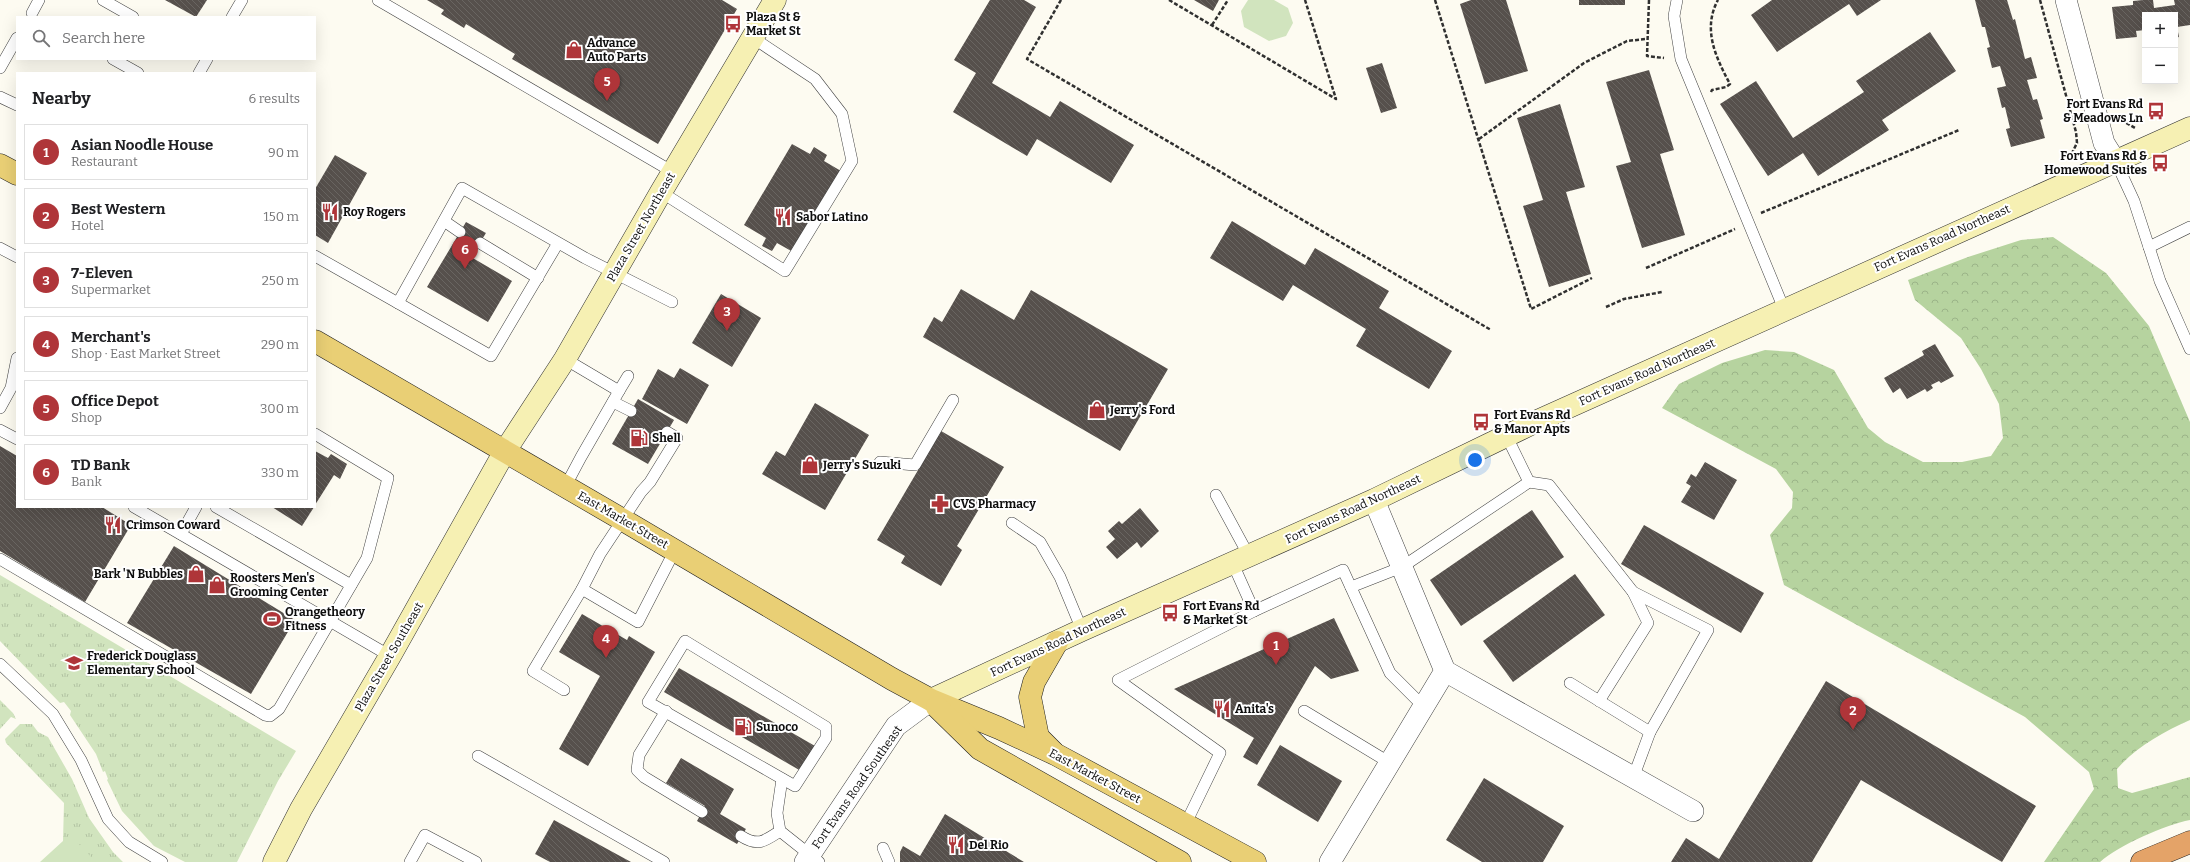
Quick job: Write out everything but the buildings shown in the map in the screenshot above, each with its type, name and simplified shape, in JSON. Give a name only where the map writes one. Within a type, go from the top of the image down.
[{"type":"highway","points":[[2142,862],[2190,842]]},
{"type":"main road","points":[[0,165],[16,173]]},
{"type":"main road","name":"East Market Street","points":[[316,342],[931,700],[999,728],[1055,754],[1255,862]]},
{"type":"main road","points":[[1055,754],[1038,737],[1030,697],[1037,676],[1057,642]]},
{"type":"main road","name":"East Market Street","points":[[931,700],[980,750],[1180,862]]},
{"type":"street","points":[[2066,0],[2104,143],[2116,162]]},
{"type":"street","name":"Plaza Street Northeast","points":[[505,451],[565,359],[661,192],[753,38],[770,2]]},
{"type":"street","name":"Fort Evans Road Northeast","points":[[931,700],[1082,630],[1374,500],[1506,435],[2053,188],[2116,162],[2139,150],[2190,128]]},
{"type":"street","name":"Plaza Street Southeast","points":[[274,862],[301,809],[390,656],[505,451]]},
{"type":"street","points":[[1374,500],[1445,671],[1692,811]]},
{"type":"street","points":[[1330,862],[1445,671]]},
{"type":"street","name":"Fort Evans Road Southeast","points":[[811,860],[896,726],[931,700]]},
{"type":"lane","points":[[33,16],[39,0]]},
{"type":"lane","points":[[103,0],[131,16]]},
{"type":"lane","points":[[233,16],[242,0]]},
{"type":"lane","points":[[378,0],[673,172]]},
{"type":"lane","points":[[1677,0],[1674,16],[1681,59],[1784,310]]},
{"type":"lane","points":[[661,192],[786,271],[852,161],[842,114],[815,79],[753,38]]},
{"type":"lane","points":[[0,68],[16,40]]},
{"type":"lane","points":[[115,60],[136,72]]},
{"type":"lane","points":[[200,72],[206,60]]},
{"type":"lane","points":[[0,97],[16,105]]},
{"type":"lane","points":[[2116,162],[2134,201],[2160,281],[2190,349]]},
{"type":"lane","points":[[398,303],[462,188],[615,274],[672,302]]},
{"type":"lane","points":[[444,221],[460,232]]},
{"type":"lane","points":[[2149,247],[2190,227]]},
{"type":"lane","points":[[480,243],[538,278]]},
{"type":"lane","points":[[316,257],[492,356],[558,243]]},
{"type":"lane","points":[[0,248],[16,256]]},
{"type":"lane","points":[[565,359],[620,391]]},
{"type":"lane","points":[[0,408],[15,387],[16,372]]},
{"type":"lane","points":[[566,487],[628,376]]},
{"type":"lane","points":[[880,462],[915,465],[953,400]]},
{"type":"lane","points":[[613,402],[631,412]]},
{"type":"lane","points":[[0,430],[16,438]]},
{"type":"lane","points":[[564,690],[533,671],[582,589],[600,554],[650,482],[677,438],[667,432]]},
{"type":"lane","points":[[0,559],[265,715],[275,714],[367,558],[388,478],[316,435]]},
{"type":"lane","points":[[1506,435],[1529,482]]},
{"type":"lane","points":[[1351,587],[1402,567],[1529,482],[1549,484],[1633,592],[1648,623],[1599,701]]},
{"type":"lane","points":[[1216,495],[1241,560],[1254,611]]},
{"type":"lane","points":[[136,508],[390,656]]},
{"type":"lane","points":[[181,534],[195,508]]},
{"type":"lane","points":[[218,508],[351,585]]},
{"type":"lane","points":[[1012,523],[1040,542],[1060,577],[1082,630]]},
{"type":"lane","points":[[582,589],[638,622],[675,550]]},
{"type":"lane","points":[[1186,824],[1220,753],[1118,680],[1254,611],[1343,570],[1390,673],[1424,707]]},
{"type":"lane","points":[[1633,592],[1708,630],[1650,732],[1633,778]]},
{"type":"lane","points":[[685,641],[826,727],[826,738],[796,786],[782,779],[648,702],[685,641]]},
{"type":"lane","points":[[0,664],[53,714],[81,760],[108,820],[129,842],[162,862]]},
{"type":"lane","points":[[1570,683],[1650,732]]},
{"type":"lane","points":[[666,711],[639,755],[637,770],[644,777],[702,812]]},
{"type":"lane","points":[[1304,711],[1390,762]]},
{"type":"lane","points":[[478,756],[664,862]]},
{"type":"lane","points":[[782,779],[777,813],[780,831],[811,860]]},
{"type":"lane","points":[[742,836],[750,842],[764,842],[780,831]]},
{"type":"lane","points":[[410,862],[424,835],[476,862]]},
{"type":"lane","points":[[883,848],[889,862]]},
{"type":"path","points":[[1061,0],[1027,59],[1491,330]]},
{"type":"path","points":[[1169,0],[1336,99],[1305,0]]},
{"type":"path","points":[[1212,25],[1228,0]]},
{"type":"path","points":[[1435,0],[1532,308],[1592,278]]},
{"type":"path","points":[[1649,0],[1646,39],[1647,56],[1665,58],[1668,65]]},
{"type":"path","points":[[1711,95],[1712,90],[1726,87],[1730,84],[1714,52],[1711,35],[1712,18],[1718,0]]},
{"type":"path","points":[[2040,0],[2076,132],[2077,143],[2070,157]]},
{"type":"path","points":[[1479,139],[1584,63],[1627,41],[1646,39]]},
{"type":"path","points":[[1759,207],[1762,214],[1959,130]]},
{"type":"path","points":[[1646,268],[1739,227]]},
{"type":"path","points":[[1606,307],[1624,299],[1662,292]]},
{"type":"green space","points":[[1248,0],[1274,0],[1288,8],[1293,23],[1286,36],[1269,41],[1244,27],[1241,11]]},
{"type":"green space","points":[[2053,237],[2106,273],[2149,326],[2190,422],[2190,720],[2141,747],[2117,769],[2118,788],[2132,793],[2190,777],[2190,820],[2168,826],[2143,836],[2119,849],[2100,862],[2044,862],[2094,789],[2089,772],[2025,717],[1784,585],[1770,535],[1792,508],[1793,492],[1776,469],[1662,408],[1679,384],[1722,363],[1765,350],[1794,352],[1834,370],[1868,428],[1885,442],[1923,462],[1962,462],[1991,456],[2003,438],[1999,404],[1981,369],[1961,338],[1915,300],[1908,280],[1968,257],[2021,240]]},
{"type":"green space","name":"Frederick Douglass Elementary School","points":[[0,575],[296,751],[278,781],[237,862],[185,862],[154,846],[122,811],[107,780],[105,771],[103,772],[96,754],[70,715],[71,711],[64,702],[60,703],[0,641]]},
{"type":"green space","points":[[0,700],[13,713],[16,719],[11,717],[0,729]]},
{"type":"green space","points":[[20,724],[32,724],[38,732],[48,737],[72,779],[89,818],[113,852],[123,862],[40,862],[63,841],[64,803],[6,743],[5,739]]},
{"type":"green space","points":[[74,839],[96,862],[49,862]]},
{"type":"place","name":"Plaza St & Market St","points":[[733,24]]},
{"type":"place","name":"Advance Auto Parts","points":[[574,50]]},
{"type":"place","name":"Office Depot","points":[[607,101]]},
{"type":"place","name":"Fort Evans Rd & Meadows Ln","points":[[2156,111]]},
{"type":"place","name":"Fort Evans Rd & Homewood Suites","points":[[2160,163]]},
{"type":"place","name":"Roy Rogers","points":[[330,212]]},
{"type":"place","name":"Sabor Latino","points":[[783,217]]},
{"type":"place","name":"TD Bank","points":[[465,269]]},
{"type":"place","name":"7-Eleven","points":[[727,331]]},
{"type":"place","name":"Jerry's Ford","points":[[1097,410]]},
{"type":"place","name":"Fort Evans Rd & Manor Apts","points":[[1481,422]]},
{"type":"place","name":"Shell","points":[[639,438]]},
{"type":"place","name":"Jerry's Suzuki","points":[[810,465]]},
{"type":"place","name":"CVS Pharmacy","points":[[940,504]]},
{"type":"place","name":"Crimson Coward","points":[[113,525]]},
{"type":"place","name":"Bark 'N Bubbles","points":[[196,574]]},
{"type":"place","name":"Roosters Men's Grooming Center","points":[[217,585]]},
{"type":"place","name":"Fort Evans Rd & Market St","points":[[1170,613]]},
{"type":"place","name":"Orangetheory Fitness","points":[[272,619]]},
{"type":"place","name":"Merchant's","points":[[606,658]]},
{"type":"place","name":"Frederick Douglass Elementary School","points":[[74,663]]},
{"type":"place","name":"Asian Noodle House","points":[[1276,665]]},
{"type":"place","name":"Anita's","points":[[1222,709]]},
{"type":"place","name":"Sunoco","points":[[743,727]]},
{"type":"place","name":"Best Western","points":[[1853,730]]},
{"type":"place","name":"Del Rio","points":[[956,845]]}]
